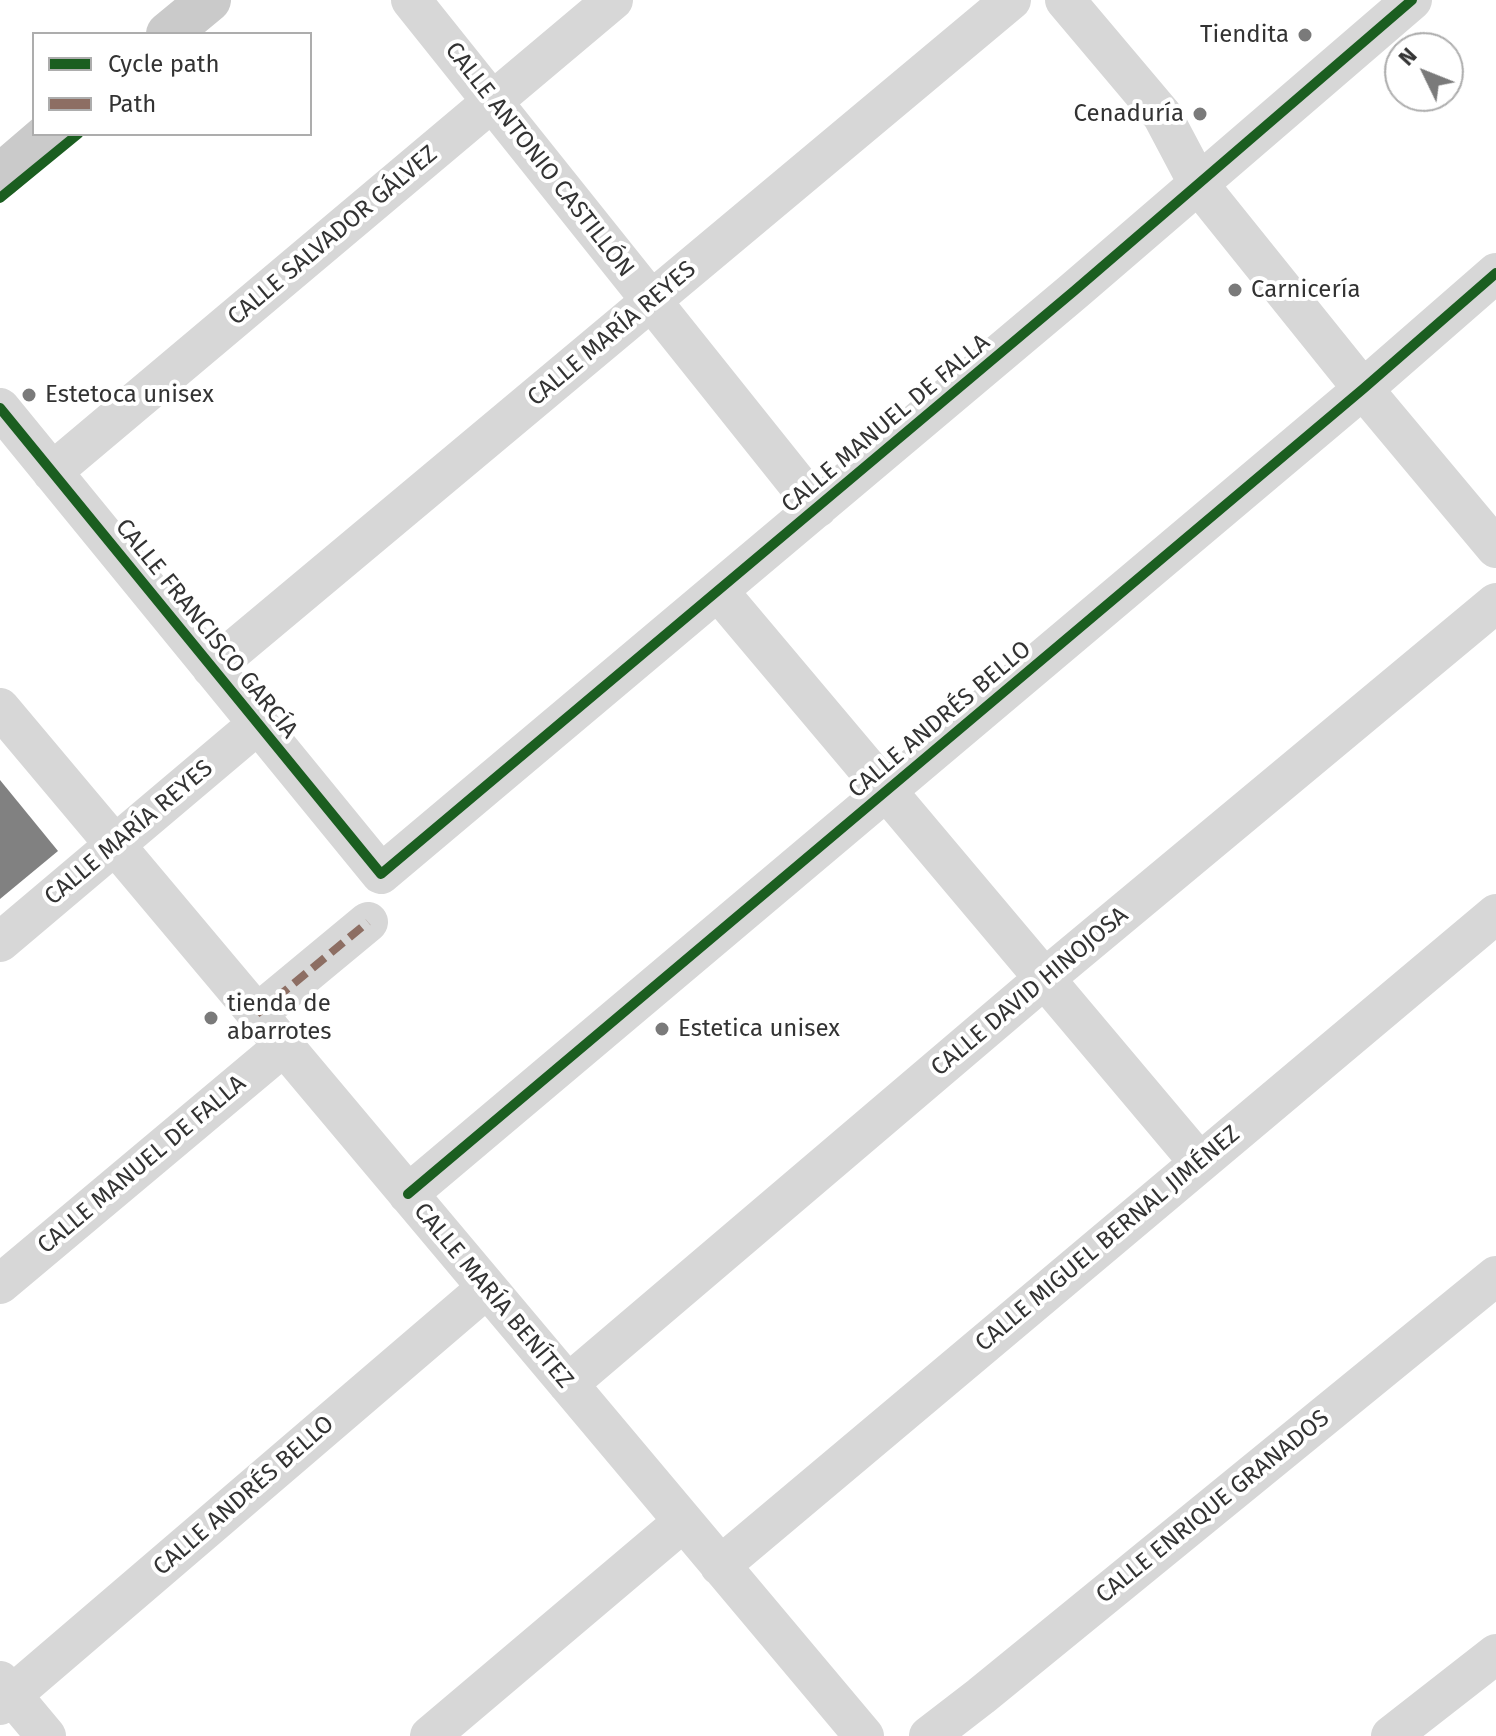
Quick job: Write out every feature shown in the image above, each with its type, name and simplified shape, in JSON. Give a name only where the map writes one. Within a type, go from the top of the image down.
[{"type":"main road","points":[[170,32],[209,0]]},
{"type":"main road","points":[[0,176],[47,136]]},
{"type":"street","name":"CALLE ANTONIO CASTILLÓN","points":[[411,0],[817,508]]},
{"type":"street","name":"CALLE SALVADOR GÁLVEZ","points":[[52,472],[613,0]]},
{"type":"street","name":"CALLE MARÍA REYES","points":[[212,668],[1011,0]]},
{"type":"street","points":[[1065,0],[1162,115],[1199,185],[1496,548]]},
{"type":"street","name":"CALLE MANUEL DE FALLA","points":[[381,874],[1199,185],[1412,0]]},
{"type":"street","name":"CALLE ANDRÉS BELLO","points":[[408,1194],[1363,389],[1496,273]]},
{"type":"street","name":"CALLE FRANCISCO GARCÍA","points":[[0,408],[381,874]]},
{"type":"street","points":[[718,591],[1199,1162]]},
{"type":"street","name":"CALLE DAVID HINOJOSA","points":[[568,1384],[1044,979],[1496,603]]},
{"type":"street","name":"CALLE MARÍA BENÍTEZ","points":[[0,708],[864,1736]]},
{"type":"street","name":"CALLE MARÍA REYES","points":[[0,942],[258,724]]},
{"type":"street","name":"CALLE MIGUEL BERNAL JIMÉNEZ","points":[[720,1566],[1496,914]]},
{"type":"street","points":[[257,1014],[368,922]]},
{"type":"street","name":"CALLE MANUEL DE FALLA","points":[[0,1284],[284,1046]]},
{"type":"street","name":"CALLE ENRIQUE GRANADOS","points":[[929,1736],[1496,1276]]},
{"type":"street","name":"CALLE ANDRÉS BELLO","points":[[4,1693],[487,1288]]},
{"type":"street","points":[[430,1736],[683,1522]]},
{"type":"street","points":[[1391,1736],[1496,1654]]},
{"type":"street","points":[[4,1693],[46,1736]]},
{"type":"building","points":[[0,780],[58,851],[0,899]]},
{"type":"marked path","points":[[257,1014],[368,922]]},
{"type":"cycle path","points":[[0,408],[381,874],[1074,291],[1412,0]]},
{"type":"cycle path","points":[[0,198],[76,136]]},
{"type":"cycle path","points":[[408,1194],[1363,389],[1496,273]]},
{"type":"place","name":"Tiendita","points":[[1305,35]]},
{"type":"place","name":"Cenaduría","points":[[1200,114]]},
{"type":"place","name":"Carnicería","points":[[1235,290]]},
{"type":"place","name":"Estetoca unisex","points":[[29,395]]},
{"type":"place","name":"tienda de abarrotes","points":[[211,1018]]},
{"type":"place","name":"Estetica unisex","points":[[662,1029]]}]
